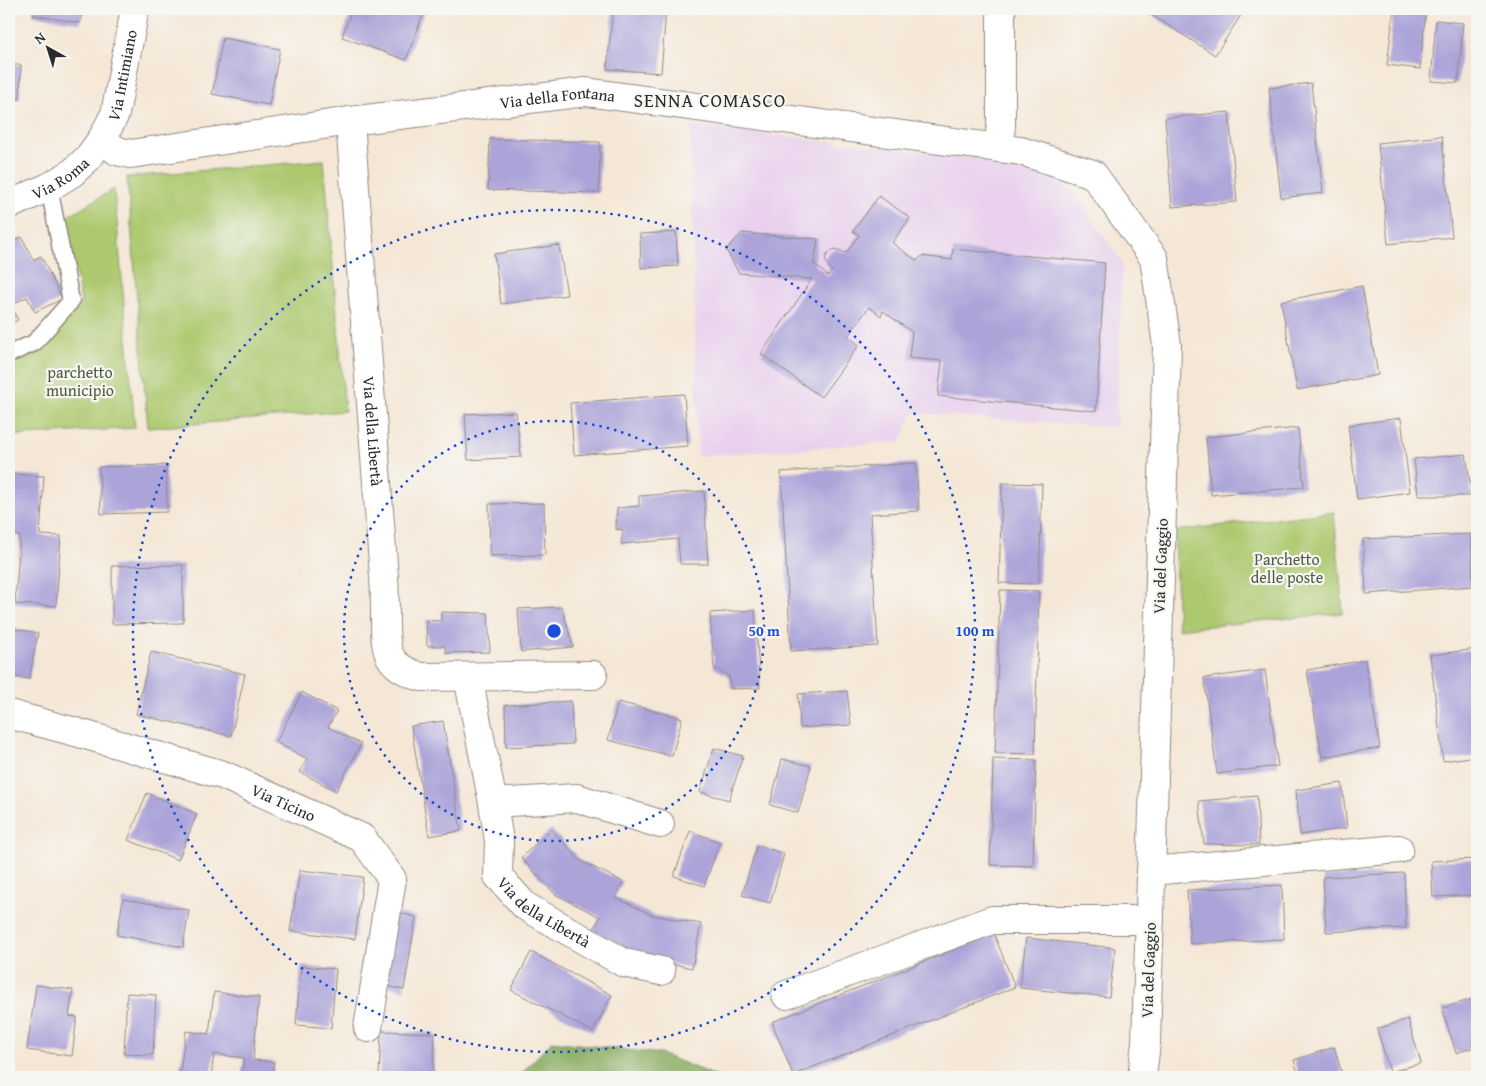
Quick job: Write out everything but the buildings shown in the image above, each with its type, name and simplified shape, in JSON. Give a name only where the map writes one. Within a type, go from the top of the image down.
[{"type":"street","name":"Via Intimiano","points":[[102,139],[115,114],[135,9]]},
{"type":"street","points":[[998,148],[1000,126],[1001,9]]},
{"type":"street","name":"Via della Fontana","points":[[102,139],[117,151],[131,154],[350,121],[586,92],[998,148]]},
{"type":"street","name":"Via della Libertà","points":[[350,121],[384,576],[385,644],[389,656],[404,671],[421,677],[593,675]]},
{"type":"street","name":"Via Roma","points":[[9,205],[50,187],[72,172],[88,158],[102,139]]},
{"type":"street","name":"Via del Gaggio","points":[[998,148],[1021,151],[1093,174],[1154,258],[1167,345],[1146,1043],[1142,1077]]},
{"type":"street","name":"Via della Libertà","points":[[468,676],[499,841],[498,876],[526,906],[624,963],[661,971]]},
{"type":"street","name":"Via Ticino","points":[[9,714],[223,775],[362,838],[392,879],[368,1028]]},
{"type":"street","points":[[493,803],[577,798],[660,824]]},
{"type":"street","points":[[1151,871],[1399,848]]},
{"type":"street","points":[[786,995],[992,920],[1150,920]]},
{"type":"lane","points":[[9,354],[34,344],[71,301],[50,187]]},
{"type":"shaded area","points":[[690,126],[1014,162],[1072,190],[1122,262],[1117,427],[913,413],[900,442],[698,456]]},
{"type":"green space","points":[[324,160],[345,411],[148,428],[127,177]]},
{"type":"green space","name":"parchetto municipio","points":[[114,189],[135,428],[9,436],[9,365],[41,351],[81,301],[66,217]]},
{"type":"green space","name":"Parchetto delle poste","points":[[1334,512],[1343,613],[1178,629],[1174,531]]},
{"type":"green space","points":[[552,1041],[661,1054],[718,1077],[518,1077]]},
{"type":"district","name":"SENNA COMASCO","points":[[710,100]]}]
